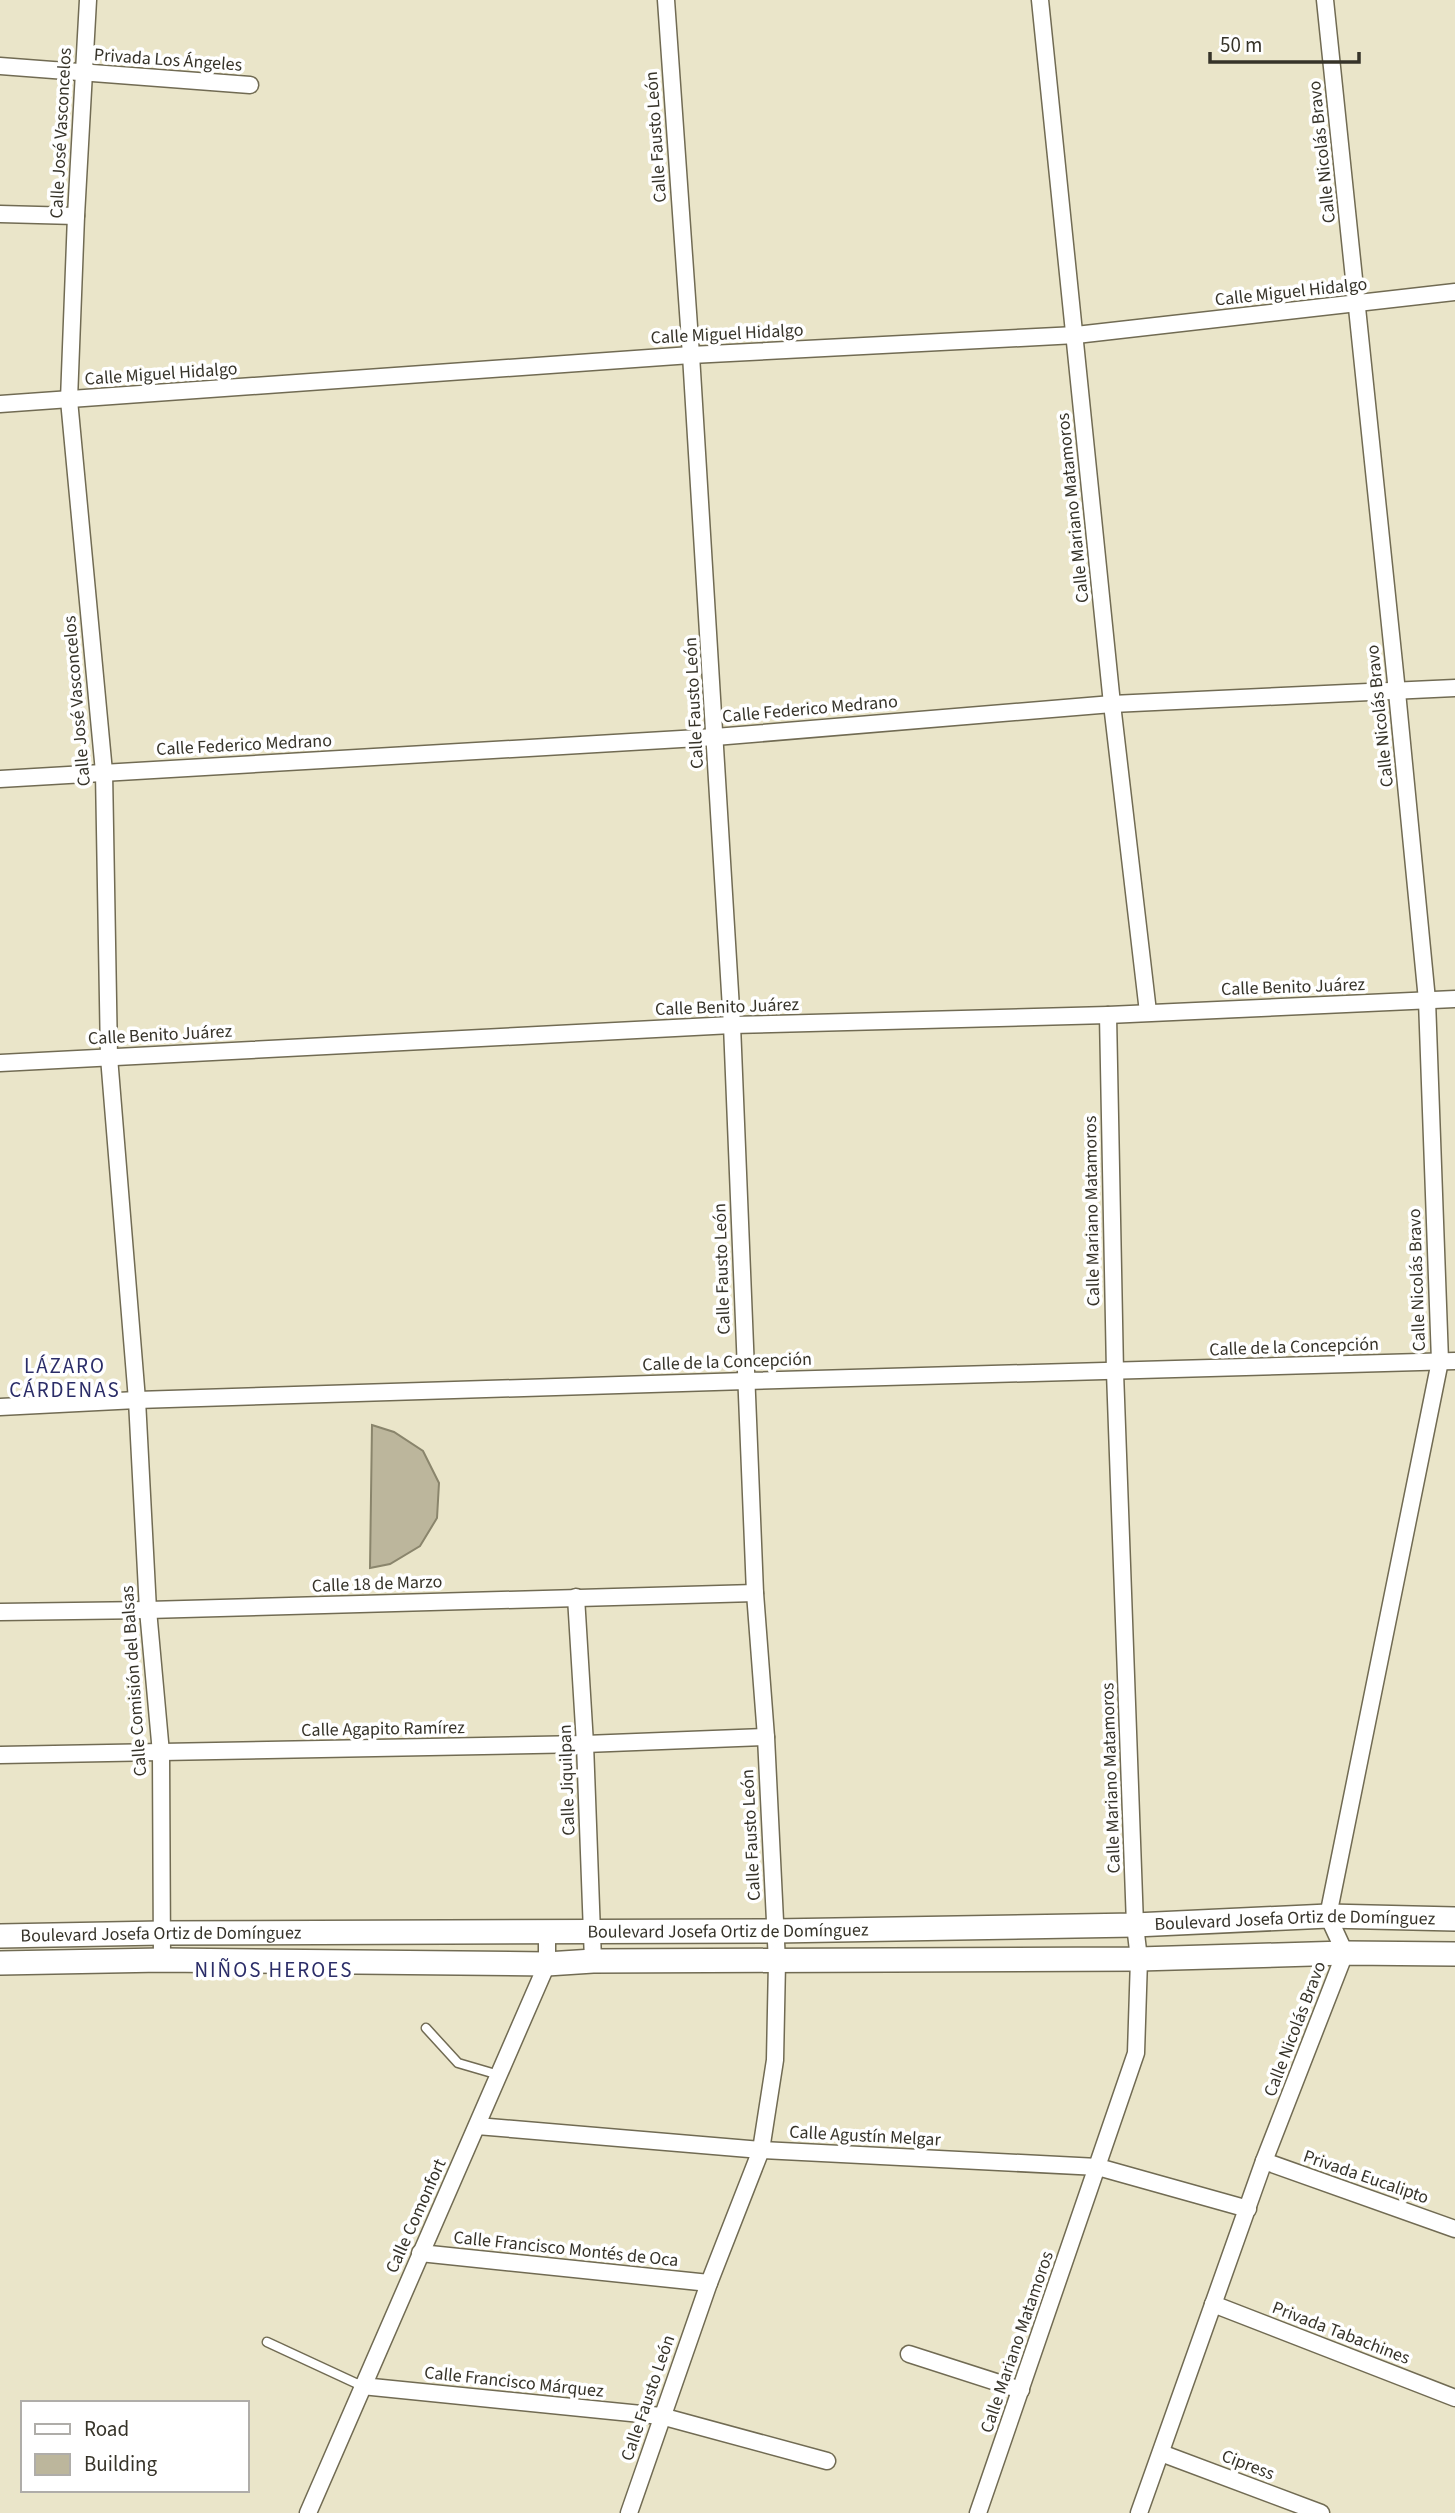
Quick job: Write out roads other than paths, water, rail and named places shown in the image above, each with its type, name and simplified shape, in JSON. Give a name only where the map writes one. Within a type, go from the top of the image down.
[{"type":"street","name":"Calle José Vasconcelos","points":[[88,0],[69,400],[104,772],[109,1057],[137,1400]]},
{"type":"street","name":"Calle Fausto León","points":[[629,2513],[709,2284],[761,2150],[775,2060],[777,1962],[766,1737],[755,1592],[732,1026],[691,355],[666,0]]},
{"type":"street","name":"Calle Mariano Matamoros","points":[[1040,0],[1112,704],[1148,1012]]},
{"type":"street","name":"Calle Nicolás Bravo","points":[[1139,2513],[1264,2161],[1345,1953],[1328,1916],[1447,1361],[1427,1000],[1325,0]]},
{"type":"street","name":"Privada Los Ángeles","points":[[0,66],[250,85]]},
{"type":"street","points":[[0,214],[76,216]]},
{"type":"street","name":"Calle Miguel Hidalgo","points":[[0,404],[691,355],[1076,335],[1455,292]]},
{"type":"street","name":"Calle Federico Medrano","points":[[0,779],[715,737],[1112,704],[1455,688]]},
{"type":"street","name":"Calle Benito Juárez","points":[[0,1063],[732,1026],[1108,1015],[1455,999]]},
{"type":"street","name":"Calle Mariano Matamoros","points":[[978,2513],[1136,2053],[1139,1959],[1135,1925],[1115,1372],[1108,1015]]},
{"type":"street","name":"Calle de la Concepción","points":[[0,1407],[137,1400],[1447,1361]]},
{"type":"street","name":"Calle Comisión del Balsas","points":[[137,1400],[148,1610],[160,1753],[162,1960]]},
{"type":"street","name":"Calle 18 de Marzo","points":[[0,1612],[755,1592]]},
{"type":"street","name":"Calle Jiquilpan","points":[[576,1597],[585,1744],[593,1961]]},
{"type":"street","name":"Calle Agapito Ramírez","points":[[0,1755],[585,1744],[766,1737]]},
{"type":"street","name":"Boulevard Josefa Ortiz de Domínguez","points":[[0,1936],[775,1931],[1135,1925],[1328,1916],[1455,1919]]},
{"type":"street","name":"Calle Comonfort","points":[[308,2513],[548,1964],[547,1933]]},
{"type":"street","name":"Boulevard Josefa Ortiz de Domínguez","points":[[0,1964],[162,1960],[548,1964],[593,1961],[777,1962],[1139,1959],[1345,1953],[1455,1954]]},
{"type":"street","name":"Calle Agustín Melgar","points":[[477,2126],[761,2150],[1098,2167],[1248,2209]]},
{"type":"street","name":"Privada Eucalipto","points":[[1264,2161],[1455,2229]]},
{"type":"street","name":"Calle Francisco Montés de Oca","points":[[420,2253],[709,2284]]},
{"type":"street","name":"Privada Tabachines","points":[[1213,2304],[1455,2398]]},
{"type":"street","points":[[909,2354],[1021,2390]]},
{"type":"street","name":"Calle Francisco Márquez","points":[[362,2386],[662,2416],[827,2461]]},
{"type":"street","name":"Cipress","points":[[1161,2453],[1321,2513]]},
{"type":"lane","points":[[426,2028],[458,2063],[499,2075]]},
{"type":"lane","points":[[267,2343],[362,2386]]},
{"type":"district","name":"LÁZARO CÁRDENAS","points":[[65,1378]]},
{"type":"district","name":"NIÑOS HEROES","points":[[274,1970]]}]
